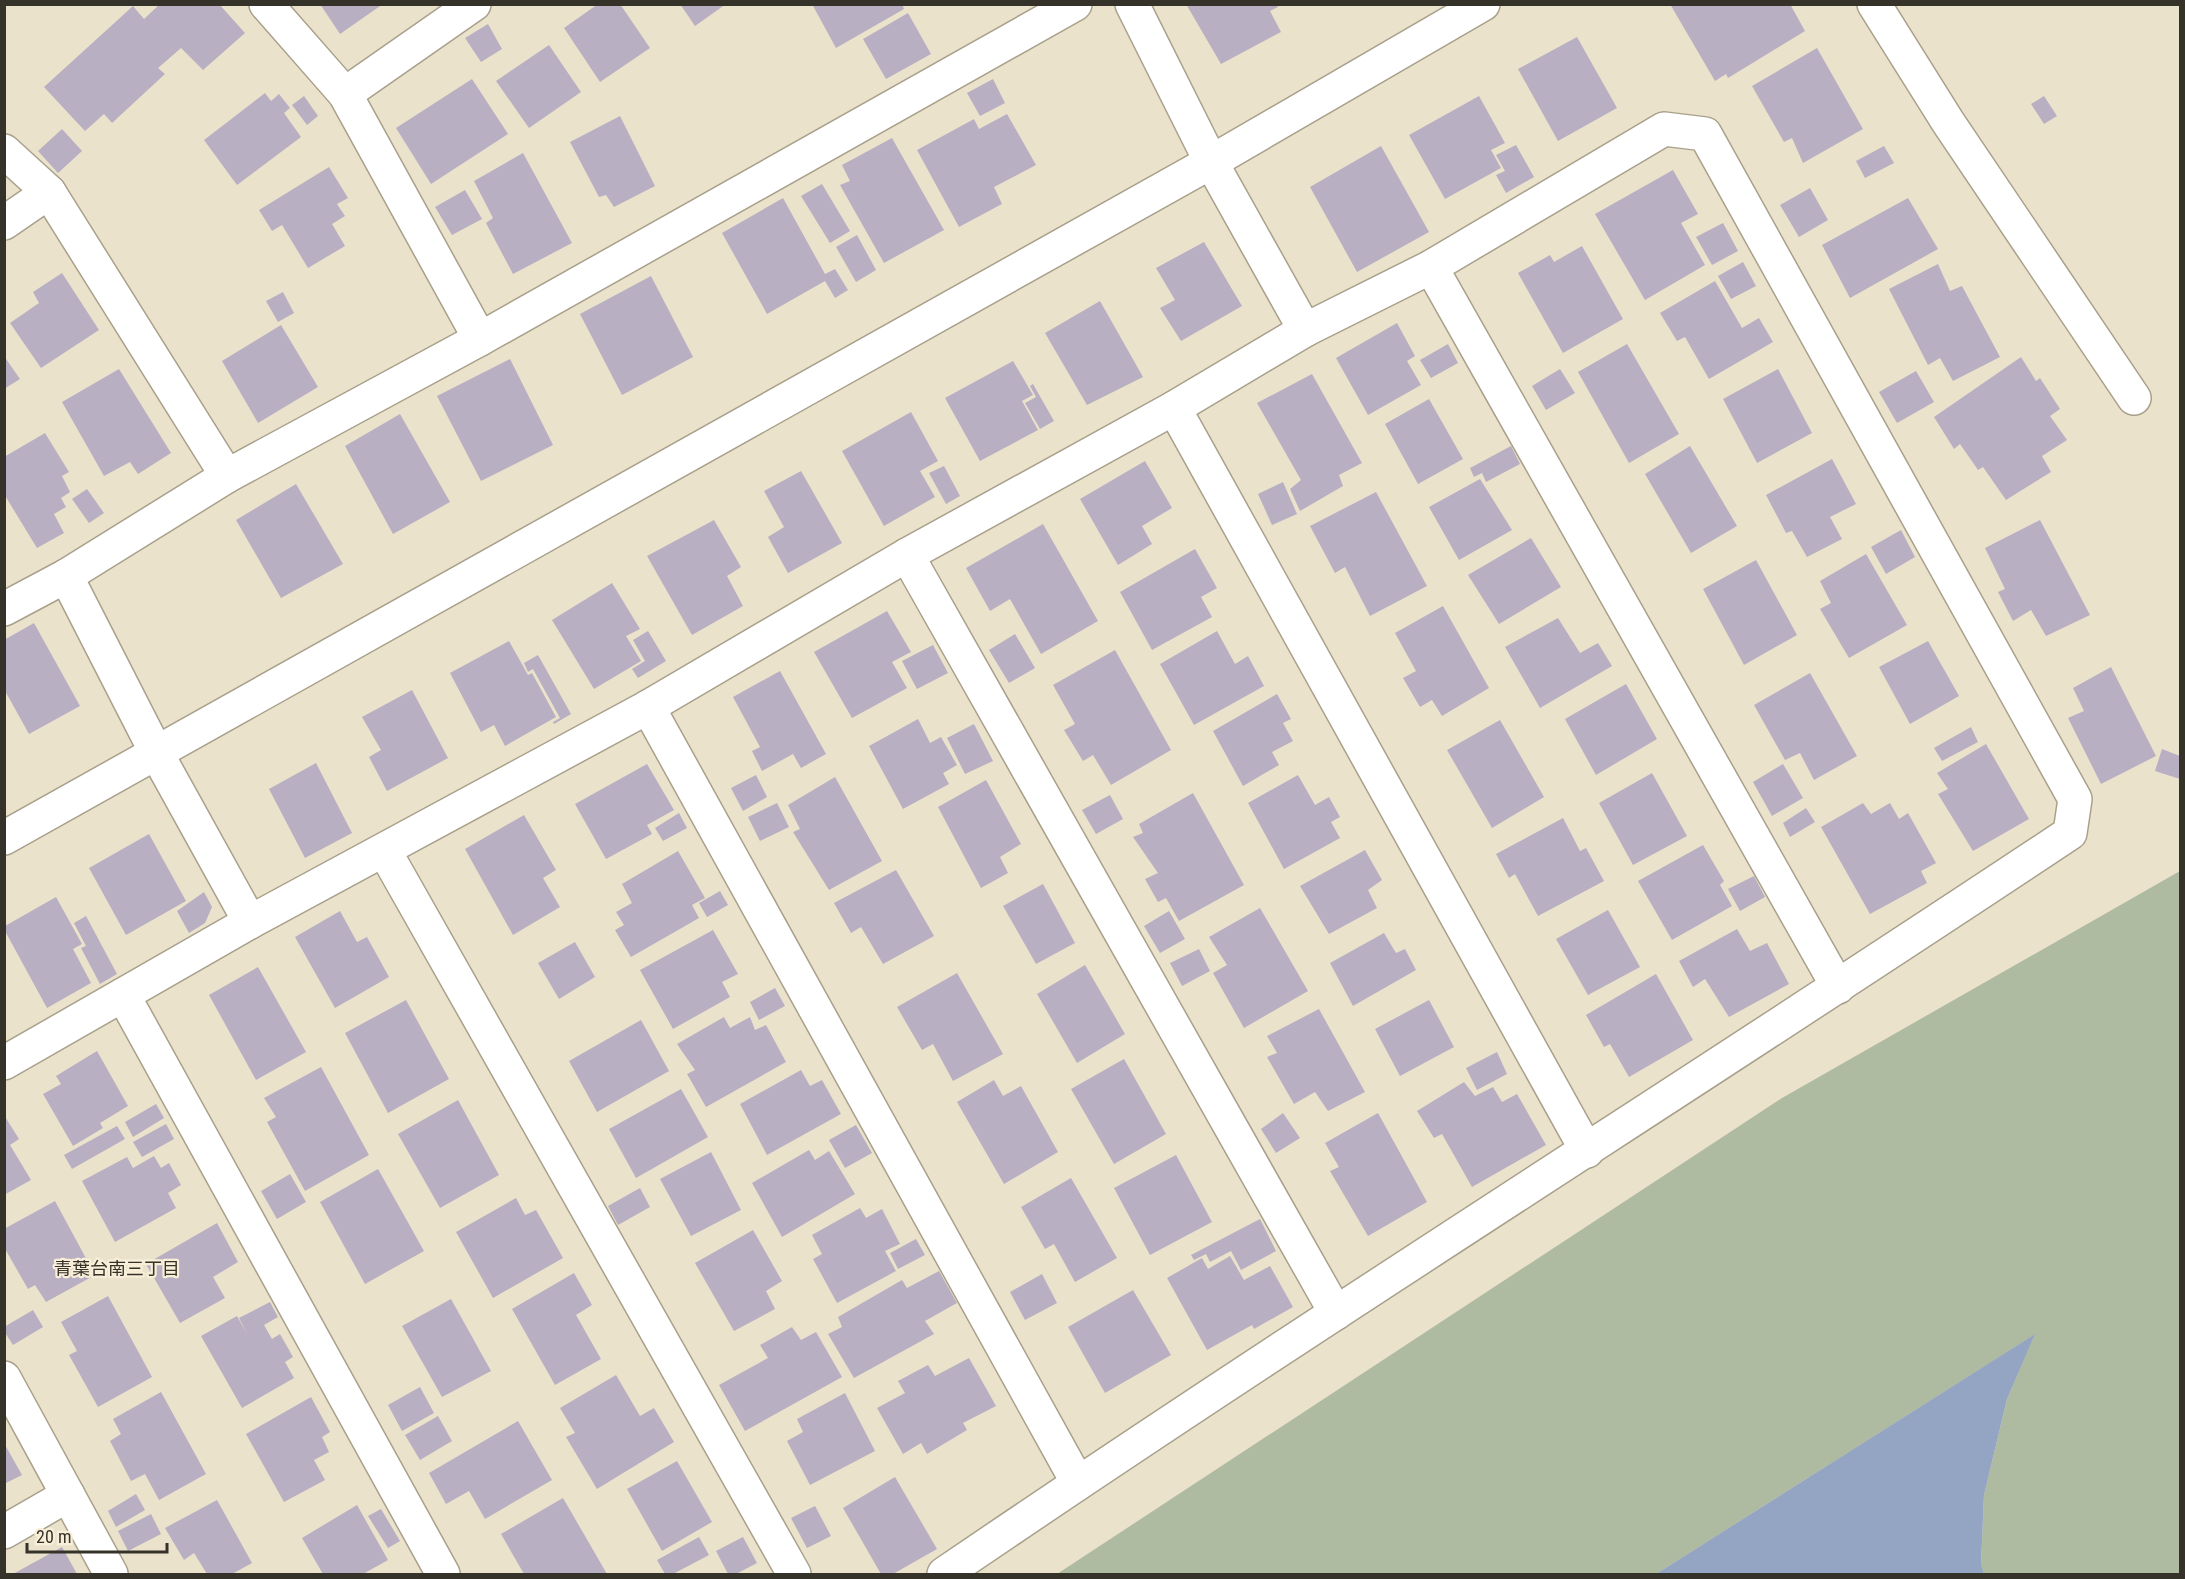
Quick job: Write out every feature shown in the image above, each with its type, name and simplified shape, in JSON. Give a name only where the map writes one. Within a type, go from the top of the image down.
[{"type":"street","points":[[266,4],[345,94],[480,339]]},
{"type":"street","points":[[345,94],[474,4]]},
{"type":"street","points":[[4,609],[66,576],[227,476],[480,339],[1075,4]]},
{"type":"street","points":[[1132,4],[1211,162],[1305,330]]},
{"type":"street","points":[[4,838],[1211,162],[1483,4]]},
{"type":"street","points":[[1874,4],[1947,122],[2134,398]]},
{"type":"street","points":[[4,1064],[250,922],[648,707],[907,555],[1174,408],[1305,330],[1431,267],[1664,129],[1705,134],[2075,799],[2070,833],[1078,1483],[944,1575]]},
{"type":"street","points":[[4,151],[49,192],[227,476]]},
{"type":"street","points":[[4,223],[49,192]]},
{"type":"street","points":[[1431,267],[1838,987]]},
{"type":"street","points":[[1174,408],[1587,1150]]},
{"type":"street","points":[[907,555],[1336,1313]]},
{"type":"street","points":[[66,576],[157,754],[250,922]]},
{"type":"street","points":[[648,707],[1078,1483]]},
{"type":"street","points":[[384,850],[794,1575]]},
{"type":"street","points":[[123,995],[443,1575]]},
{"type":"street","points":[[4,1378],[111,1575]]},
{"type":"street","points":[[4,1532],[68,1495]]},
{"type":"green space","points":[[2180,871],[2180,1574],[1984,1574],[1981,1566],[1984,1495],[2007,1399],[2034,1335],[1656,1574],[1057,1574],[1782,1098]]},
{"type":"water","points":[[2035,1334],[2007,1399],[1984,1495],[1981,1565],[1984,1574],[1656,1574]]},
{"type":"building","points":[[160,4],[219,4],[245,33],[203,70],[181,48],[158,68],[165,74],[112,123],[104,114],[85,131],[44,87],[133,6],[144,19]]},
{"type":"building","points":[[320,4],[383,4],[340,34]]},
{"type":"building","points":[[598,4],[620,4],[650,48],[600,82],[564,28]]},
{"type":"building","points":[[680,4],[726,4],[695,26]]},
{"type":"building","points":[[812,4],[902,4],[904,9],[836,48]]},
{"type":"building","points":[[1186,4],[1277,4],[1278,7],[1270,11],[1281,32],[1221,64]]},
{"type":"building","points":[[1670,4],[1790,4],[1805,31],[1728,78],[1726,74],[1715,81]]},
{"type":"building","points":[[908,13],[931,54],[886,79],[863,39]]},
{"type":"building","points":[[488,24],[502,49],[481,62],[465,38]]},
{"type":"building","points":[[1577,37],[1617,108],[1558,141],[1518,69]]},
{"type":"building","points":[[549,45],[581,92],[529,128],[496,81]]},
{"type":"building","points":[[1817,48],[1863,129],[1803,163],[1792,138],[1784,142],[1752,86]]},
{"type":"building","points":[[472,79],[508,134],[431,184],[396,128]]},
{"type":"building","points":[[993,79],[1005,103],[980,116],[967,93]]},
{"type":"building","points":[[265,93],[271,101],[279,94],[290,108],[284,113],[301,137],[237,185],[204,140]]},
{"type":"building","points":[[304,96],[318,116],[307,125],[292,105]]},
{"type":"building","points":[[1479,96],[1505,143],[1491,150],[1501,168],[1445,199],[1409,135]]},
{"type":"building","points":[[2044,96],[2057,116],[2044,124],[2031,104]]},
{"type":"building","points":[[1007,114],[1036,165],[994,187],[1002,204],[959,227],[917,150],[974,119],[979,129]]},
{"type":"building","points":[[620,116],[655,186],[614,207],[606,195],[599,197],[570,142]]},
{"type":"building","points":[[62,129],[82,151],[58,173],[38,151]]},
{"type":"building","points":[[892,138],[944,230],[884,263],[840,185],[850,181],[842,165]]},
{"type":"building","points":[[1516,145],[1534,177],[1506,193],[1496,175],[1505,171],[1496,155]]},
{"type":"building","points":[[1381,146],[1429,232],[1357,272],[1310,187]]},
{"type":"building","points":[[1884,146],[1894,163],[1865,178],[1856,161]]},
{"type":"building","points":[[523,153],[572,243],[513,274],[486,223],[493,218],[474,181]]},
{"type":"building","points":[[329,167],[348,198],[337,204],[345,216],[332,224],[345,246],[308,268],[282,225],[272,231],[259,210]]},
{"type":"building","points":[[1673,170],[1698,214],[1681,223],[1705,265],[1645,300],[1595,214]]},
{"type":"building","points":[[822,184],[850,231],[830,243],[801,196]]},
{"type":"building","points":[[1810,188],[1828,220],[1799,237],[1780,205]]},
{"type":"building","points":[[465,190],[482,219],[452,235],[435,207]]},
{"type":"building","points":[[783,198],[825,274],[835,269],[848,290],[835,298],[825,281],[767,314],[722,233]]},
{"type":"building","points":[[1908,198],[1938,249],[1850,298],[1822,245]]},
{"type":"building","points":[[1723,223],[1738,251],[1712,265],[1696,237]]},
{"type":"building","points":[[857,235],[876,270],[856,282],[836,247]]},
{"type":"building","points":[[1204,242],[1242,306],[1181,341],[1160,308],[1175,300],[1156,268]]},
{"type":"building","points":[[1582,246],[1623,319],[1563,353],[1518,273],[1550,255],[1554,262]]},
{"type":"building","points":[[1743,262],[1756,286],[1731,299],[1718,276]]},
{"type":"building","points":[[1938,264],[1950,291],[1962,286],[2000,357],[1953,381],[1940,358],[1928,365],[1889,289]]},
{"type":"building","points":[[62,273],[99,330],[41,368],[10,323],[39,303],[33,292]]},
{"type":"building","points":[[651,276],[693,357],[622,395],[580,314]]},
{"type":"building","points":[[1715,281],[1742,328],[1759,318],[1773,342],[1709,379],[1685,337],[1677,341],[1660,313]]},
{"type":"building","points":[[283,292],[294,313],[278,322],[266,301]]},
{"type":"building","points":[[1100,301],[1143,377],[1087,405],[1045,333]]},
{"type":"building","points":[[1397,323],[1415,356],[1407,361],[1421,385],[1368,415],[1336,358]]},
{"type":"building","points":[[281,325],[318,387],[258,423],[222,361]]},
{"type":"building","points":[[1448,344],[1458,363],[1431,378],[1420,360]]},
{"type":"building","points":[[1627,344],[1679,434],[1629,463],[1578,372]]},
{"type":"building","points":[[4,356],[20,379],[4,389]]},
{"type":"building","points":[[2021,357],[2036,381],[2040,378],[2060,409],[2050,416],[2067,440],[2042,456],[2051,472],[2006,500],[1983,467],[1978,470],[1960,444],[1954,449],[1934,417]]},
{"type":"building","points":[[510,359],[553,445],[481,481],[437,396]]},
{"type":"building","points":[[1013,361],[1033,395],[1022,401],[1038,430],[980,461],[945,398]]},
{"type":"building","points":[[119,369],[171,453],[138,474],[130,462],[104,476],[62,402]]},
{"type":"building","points":[[1560,369],[1575,393],[1546,410],[1532,386]]},
{"type":"building","points":[[1778,369],[1812,433],[1757,463],[1723,399]]},
{"type":"building","points":[[1916,371],[1934,402],[1897,423],[1879,392]]},
{"type":"building","points":[[1312,374],[1362,463],[1339,475],[1343,486],[1300,511],[1290,489],[1301,480],[1257,403]]},
{"type":"building","points":[[1033,384],[1054,421],[1040,429],[1025,403],[1036,397],[1030,386]]},
{"type":"building","points":[[1429,399],[1463,459],[1418,484],[1385,424]]},
{"type":"building","points":[[911,412],[938,461],[920,471],[935,497],[884,526],[842,451]]},
{"type":"building","points":[[400,414],[450,502],[393,534],[345,446]]},
{"type":"building","points":[[45,433],[69,472],[62,476],[70,492],[61,498],[66,507],[54,514],[64,533],[37,548],[4,494],[4,457]]},
{"type":"building","points":[[1511,446],[1520,464],[1486,482],[1482,473],[1474,477],[1470,468]]},
{"type":"building","points":[[1690,446],[1737,526],[1691,553],[1645,474]]},
{"type":"building","points":[[1832,459],[1856,504],[1830,517],[1842,539],[1807,557],[1792,531],[1786,533],[1766,495]]},
{"type":"building","points":[[1145,461],[1172,508],[1142,526],[1152,544],[1118,565],[1080,499]]},
{"type":"building","points":[[944,466],[960,496],[946,504],[929,473]]},
{"type":"building","points":[[801,471],[842,543],[788,573],[768,537],[784,527],[764,491]]},
{"type":"building","points":[[1480,479],[1512,530],[1459,560],[1429,507]]},
{"type":"building","points":[[1283,482],[1297,514],[1272,525],[1258,494]]},
{"type":"building","points":[[296,484],[343,564],[281,598],[236,520]]},
{"type":"building","points":[[87,489],[104,513],[89,523],[72,499]]},
{"type":"building","points":[[1376,492],[1427,586],[1370,616],[1345,567],[1335,573],[1310,526]]},
{"type":"building","points":[[714,520],[741,567],[727,576],[743,606],[692,635],[647,556]]},
{"type":"building","points":[[2040,520],[2090,615],[2046,636],[2031,610],[2013,621],[1998,592],[2005,589],[1985,548]]},
{"type":"building","points":[[1043,524],[1098,621],[1041,654],[1010,599],[990,611],[966,568]]},
{"type":"building","points":[[1901,530],[1915,557],[1886,574],[1871,547]]},
{"type":"building","points":[[1531,538],[1561,587],[1499,624],[1468,575]]},
{"type":"building","points":[[1195,549],[1217,588],[1201,597],[1212,617],[1152,650],[1120,592]]},
{"type":"building","points":[[1866,554],[1907,625],[1849,658],[1820,609],[1831,603],[1820,581]]},
{"type":"building","points":[[1756,560],[1797,635],[1744,665],[1703,589]]},
{"type":"building","points":[[612,583],[640,629],[626,636],[641,661],[594,689],[552,620]]},
{"type":"building","points":[[1443,606],[1489,688],[1442,716],[1432,700],[1420,707],[1403,678],[1416,671],[1395,633]]},
{"type":"building","points":[[887,611],[911,652],[892,662],[907,688],[852,718],[814,652]]},
{"type":"building","points":[[1558,618],[1580,653],[1598,643],[1612,666],[1540,708],[1505,647]]},
{"type":"building","points":[[34,623],[80,706],[29,734],[4,689],[4,640]]},
{"type":"building","points":[[648,631],[666,661],[638,678],[632,669],[645,661],[633,640]]},
{"type":"building","points":[[1217,631],[1235,664],[1248,656],[1264,686],[1194,725],[1160,664]]},
{"type":"building","points":[[1015,634],[1035,668],[1009,683],[989,650]]},
{"type":"building","points":[[509,641],[528,675],[532,673],[556,717],[505,746],[494,725],[481,732],[450,673]]},
{"type":"building","points":[[1928,641],[1959,696],[1910,724],[1879,667]]},
{"type":"building","points":[[933,645],[948,673],[917,689],[902,661]]},
{"type":"building","points":[[1115,650],[1171,750],[1111,785],[1093,755],[1083,761],[1064,730],[1075,724],[1053,685]]},
{"type":"building","points":[[538,655],[571,714],[554,724],[553,722],[560,718],[533,669],[528,672],[524,663]]},
{"type":"building","points":[[2111,667],[2156,756],[2101,784],[2068,718],[2084,711],[2073,688]]},
{"type":"building","points":[[780,671],[826,754],[801,768],[793,754],[762,771],[752,751],[760,747],[733,697]]},
{"type":"building","points":[[1810,673],[1857,756],[1814,780],[1800,753],[1785,760],[1754,705]]},
{"type":"building","points":[[1626,684],[1657,739],[1596,775],[1565,719]]},
{"type":"building","points":[[412,690],[448,758],[387,791],[369,757],[381,750],[362,717]]},
{"type":"building","points":[[1277,694],[1291,719],[1283,723],[1293,741],[1272,752],[1279,765],[1243,786],[1213,731]]},
{"type":"building","points":[[918,719],[930,743],[941,737],[957,765],[943,773],[949,784],[903,809],[869,746]]},
{"type":"building","points":[[1500,720],[1544,797],[1492,828],[1447,750]]},
{"type":"building","points":[[974,724],[993,761],[965,774],[947,738]]},
{"type":"building","points":[[1971,727],[1978,742],[1942,761],[1934,748]]},
{"type":"building","points":[[1986,744],[2029,819],[1973,851],[1938,794],[1948,789],[1937,773]]},
{"type":"building","points":[[2162,749],[2180,756],[2180,779],[2155,771]]},
{"type":"building","points":[[316,763],[352,833],[305,858],[269,789]]},
{"type":"building","points":[[647,764],[674,810],[647,825],[652,834],[606,859],[575,804]]},
{"type":"building","points":[[1783,764],[1803,798],[1772,816],[1753,782]]},
{"type":"building","points":[[1652,773],[1687,836],[1633,865],[1599,803]]},
{"type":"building","points":[[756,775],[767,797],[743,811],[731,788]]},
{"type":"building","points":[[1298,775],[1315,805],[1329,797],[1340,817],[1331,822],[1340,838],[1284,869],[1248,803]]},
{"type":"building","points":[[835,777],[882,861],[829,890],[793,832],[800,829],[788,805]]},
{"type":"building","points":[[986,780],[1021,844],[1000,857],[1008,873],[981,888],[938,807]]},
{"type":"building","points":[[1193,793],[1244,885],[1179,921],[1166,898],[1158,902],[1145,879],[1158,873],[1133,837],[1143,833],[1139,824]]},
{"type":"building","points":[[1110,795],[1123,819],[1096,834],[1082,810]]},
{"type":"building","points":[[777,803],[789,827],[760,841],[748,817]]},
{"type":"building","points":[[1863,803],[1871,814],[1890,803],[1899,819],[1908,813],[1936,863],[1921,871],[1927,883],[1870,914],[1821,827]]},
{"type":"building","points":[[1806,808],[1815,822],[1790,837],[1783,823]]},
{"type":"building","points":[[679,813],[687,828],[663,841],[655,828]]},
{"type":"building","points":[[524,815],[556,870],[543,878],[560,907],[513,935],[465,849]]},
{"type":"building","points":[[1563,818],[1580,851],[1586,848],[1604,881],[1538,916],[1515,874],[1509,878],[1496,854]]},
{"type":"building","points":[[149,834],[186,901],[126,935],[89,868]]},
{"type":"building","points":[[1703,845],[1724,881],[1720,885],[1732,906],[1672,940],[1638,881]]},
{"type":"building","points":[[1365,850],[1382,880],[1368,890],[1377,908],[1329,934],[1300,886]]},
{"type":"building","points":[[678,851],[705,898],[692,905],[699,918],[631,957],[615,930],[624,925],[616,912],[632,903],[622,884]]},
{"type":"building","points":[[896,870],[934,936],[883,964],[861,927],[851,933],[834,903]]},
{"type":"building","points":[[1754,876],[1765,897],[1740,911],[1728,889]]},
{"type":"building","points":[[1043,884],[1075,943],[1036,964],[1003,906]]},
{"type":"building","points":[[720,891],[728,905],[707,917],[699,903]]},
{"type":"building","points":[[204,892],[212,907],[205,923],[189,933],[177,911]]},
{"type":"building","points":[[56,897],[82,944],[73,949],[91,983],[47,1008],[5,931],[5,926]]},
{"type":"building","points":[[1260,908],[1308,991],[1244,1028],[1213,973],[1227,965],[1209,937]]},
{"type":"building","points":[[1608,910],[1640,967],[1588,995],[1556,939]]},
{"type":"building","points":[[340,911],[357,942],[367,937],[389,977],[335,1008],[295,937]]},
{"type":"building","points":[[1169,911],[1185,939],[1160,953],[1144,926]]},
{"type":"building","points":[[86,916],[117,974],[100,984],[81,948],[86,946],[74,923]]},
{"type":"building","points":[[1737,929],[1750,951],[1767,943],[1789,984],[1729,1017],[1705,979],[1693,987],[1679,961]]},
{"type":"building","points":[[713,930],[738,974],[722,982],[730,997],[673,1029],[640,970]]},
{"type":"building","points":[[1384,933],[1396,953],[1405,949],[1416,970],[1353,1006],[1330,963]]},
{"type":"building","points":[[575,942],[595,977],[559,999],[538,963]]},
{"type":"building","points":[[1199,949],[1210,971],[1182,986],[1170,963]]},
{"type":"building","points":[[1085,965],[1125,1034],[1077,1063],[1037,994]]},
{"type":"building","points":[[258,967],[306,1052],[256,1080],[209,995]]},
{"type":"building","points":[[957,973],[1003,1054],[953,1081],[933,1044],[922,1050],[897,1007]]},
{"type":"building","points":[[1656,974],[1693,1040],[1629,1077],[1610,1044],[1604,1047],[1586,1015]]},
{"type":"building","points":[[775,988],[785,1006],[759,1020],[750,1002]]},
{"type":"building","points":[[406,1000],[449,1079],[388,1113],[345,1033]]},
{"type":"building","points":[[1429,1000],[1454,1047],[1400,1076],[1375,1029]]},
{"type":"building","points":[[1319,1009],[1365,1092],[1328,1111],[1315,1092],[1294,1104],[1267,1057],[1277,1053],[1267,1036]]},
{"type":"building","points":[[724,1017],[730,1028],[750,1017],[755,1030],[766,1025],[786,1062],[706,1107],[687,1074],[695,1070],[677,1044]]},
{"type":"building","points":[[641,1020],[669,1071],[597,1112],[569,1061]]},
{"type":"building","points":[[97,1051],[128,1106],[100,1123],[103,1128],[73,1146],[43,1094],[61,1084],[56,1076]]},
{"type":"building","points":[[1497,1052],[1507,1074],[1477,1090],[1466,1068]]},
{"type":"building","points":[[1124,1059],[1166,1134],[1114,1164],[1071,1089]]},
{"type":"building","points":[[321,1067],[369,1155],[305,1191],[267,1122],[276,1117],[264,1098]]},
{"type":"building","points":[[801,1070],[810,1086],[822,1080],[841,1114],[767,1155],[740,1104]]},
{"type":"building","points":[[994,1080],[1003,1096],[1021,1086],[1058,1152],[1004,1184],[957,1102]]},
{"type":"building","points":[[1464,1082],[1475,1096],[1493,1087],[1502,1102],[1517,1094],[1546,1145],[1472,1187],[1442,1134],[1434,1138],[1417,1111]]},
{"type":"building","points":[[681,1089],[708,1137],[636,1178],[609,1129]]},
{"type":"building","points":[[458,1100],[499,1175],[440,1208],[398,1134]]},
{"type":"building","points":[[156,1104],[164,1118],[133,1137],[125,1122]]},
{"type":"building","points":[[1283,1113],[1300,1138],[1276,1153],[1261,1129]]},
{"type":"building","points":[[1378,1113],[1427,1202],[1368,1236],[1330,1171],[1339,1167],[1325,1143]]},
{"type":"building","points":[[4,1115],[19,1139],[10,1145],[31,1180],[4,1195]]},
{"type":"building","points":[[166,1124],[174,1139],[142,1157],[133,1142]]},
{"type":"building","points":[[856,1125],[872,1153],[845,1168],[829,1140]]},
{"type":"building","points":[[117,1126],[125,1139],[72,1169],[64,1155]]},
{"type":"building","points":[[809,1150],[815,1160],[829,1151],[855,1194],[782,1237],[752,1183]]},
{"type":"building","points":[[711,1152],[741,1210],[691,1236],[660,1179]]},
{"type":"building","points":[[1176,1155],[1212,1222],[1150,1255],[1114,1188]]},
{"type":"building","points":[[154,1156],[161,1168],[169,1163],[181,1185],[168,1193],[176,1208],[115,1242],[82,1181],[127,1157],[133,1168]]},
{"type":"building","points":[[378,1169],[424,1251],[365,1284],[320,1202]]},
{"type":"building","points":[[290,1174],[306,1202],[277,1219],[261,1191]]},
{"type":"building","points":[[1071,1178],[1117,1258],[1075,1282],[1054,1244],[1045,1249],[1021,1207]]},
{"type":"building","points":[[640,1188],[650,1207],[618,1225],[608,1206]]},
{"type":"building","points":[[516,1198],[525,1215],[536,1210],[563,1258],[493,1298],[456,1232]]},
{"type":"building","points":[[55,1201],[95,1275],[46,1302],[35,1285],[28,1289],[4,1247],[4,1229]]},
{"type":"building","points":[[860,1208],[866,1218],[882,1209],[900,1244],[885,1251],[896,1271],[837,1303],[813,1259],[822,1254],[812,1235]]},
{"type":"building","points":[[1260,1219],[1276,1251],[1241,1270],[1231,1251],[1210,1262],[1206,1254],[1194,1260],[1191,1255]]},
{"type":"building","points":[[217,1223],[238,1262],[213,1277],[225,1298],[180,1323],[146,1264]]},
{"type":"building","points":[[753,1230],[782,1281],[766,1291],[775,1309],[734,1331],[695,1263]]},
{"type":"building","points":[[916,1239],[925,1255],[898,1269],[890,1253]]},
{"type":"building","points":[[1230,1256],[1244,1280],[1270,1266],[1293,1307],[1254,1329],[1252,1325],[1207,1350],[1167,1278],[1202,1258],[1208,1269]]},
{"type":"building","points":[[939,1271],[957,1303],[925,1321],[934,1334],[854,1378],[828,1334],[842,1327],[838,1317],[902,1280],[907,1288]]},
{"type":"building","points":[[574,1273],[592,1305],[576,1315],[601,1359],[555,1385],[512,1309]]},
{"type":"building","points":[[1042,1274],[1057,1303],[1025,1320],[1010,1292]]},
{"type":"building","points":[[1133,1290],[1171,1355],[1105,1393],[1068,1327]]},
{"type":"building","points":[[108,1296],[152,1377],[98,1407],[69,1355],[77,1351],[61,1322]]},
{"type":"building","points":[[451,1299],[491,1371],[442,1397],[402,1326]]},
{"type":"building","points":[[270,1302],[278,1317],[264,1325],[272,1339],[280,1334],[293,1357],[285,1362],[294,1378],[242,1408],[201,1336],[237,1316],[247,1334],[239,1318]]},
{"type":"building","points":[[33,1310],[43,1327],[13,1345],[4,1327]]},
{"type":"building","points":[[792,1327],[801,1340],[816,1332],[842,1377],[745,1431],[719,1385],[768,1358],[760,1345]]},
{"type":"building","points":[[969,1358],[996,1406],[963,1423],[967,1430],[927,1454],[921,1443],[903,1454],[877,1408],[905,1393],[898,1381],[928,1365],[935,1376]]},
{"type":"building","points":[[616,1375],[640,1416],[654,1408],[674,1442],[597,1489],[566,1437],[575,1433],[560,1408]]},
{"type":"building","points":[[420,1387],[434,1413],[402,1431],[388,1405]]},
{"type":"building","points":[[161,1392],[206,1474],[159,1500],[145,1474],[131,1481],[110,1441],[121,1434],[113,1419]]},
{"type":"building","points":[[845,1393],[875,1451],[810,1485],[787,1441],[803,1432],[797,1419]]},
{"type":"building","points":[[311,1397],[330,1432],[322,1437],[329,1452],[314,1460],[325,1480],[284,1502],[246,1434]]},
{"type":"building","points":[[438,1416],[452,1441],[420,1460],[405,1435]]},
{"type":"building","points":[[518,1421],[552,1480],[485,1519],[469,1491],[446,1504],[429,1473]]},
{"type":"building","points":[[4,1443],[22,1475],[4,1484]]},
{"type":"building","points":[[677,1461],[712,1522],[662,1551],[627,1489]]},
{"type":"building","points":[[895,1477],[937,1549],[893,1574],[881,1574],[843,1508]]},
{"type":"building","points":[[136,1494],[145,1510],[116,1527],[108,1511]]},
{"type":"building","points":[[563,1498],[607,1574],[524,1574],[501,1534]]},
{"type":"building","points":[[217,1500],[252,1563],[232,1574],[207,1574],[194,1553],[184,1560],[165,1528]]},
{"type":"building","points":[[357,1505],[388,1560],[363,1574],[323,1574],[302,1538]]},
{"type":"building","points":[[815,1506],[831,1536],[807,1548],[791,1518]]},
{"type":"building","points":[[381,1509],[400,1541],[388,1548],[368,1516]]},
{"type":"building","points":[[151,1514],[161,1534],[128,1551],[118,1531]]},
{"type":"building","points":[[699,1537],[709,1555],[673,1574],[665,1574],[657,1560]]},
{"type":"building","points":[[743,1537],[757,1563],[736,1574],[728,1574],[716,1551]]},
{"type":"building","points":[[62,1547],[77,1574],[13,1574]]},
{"type":"district","name":"青葉台南三丁目","points":[[117,1269]]}]
